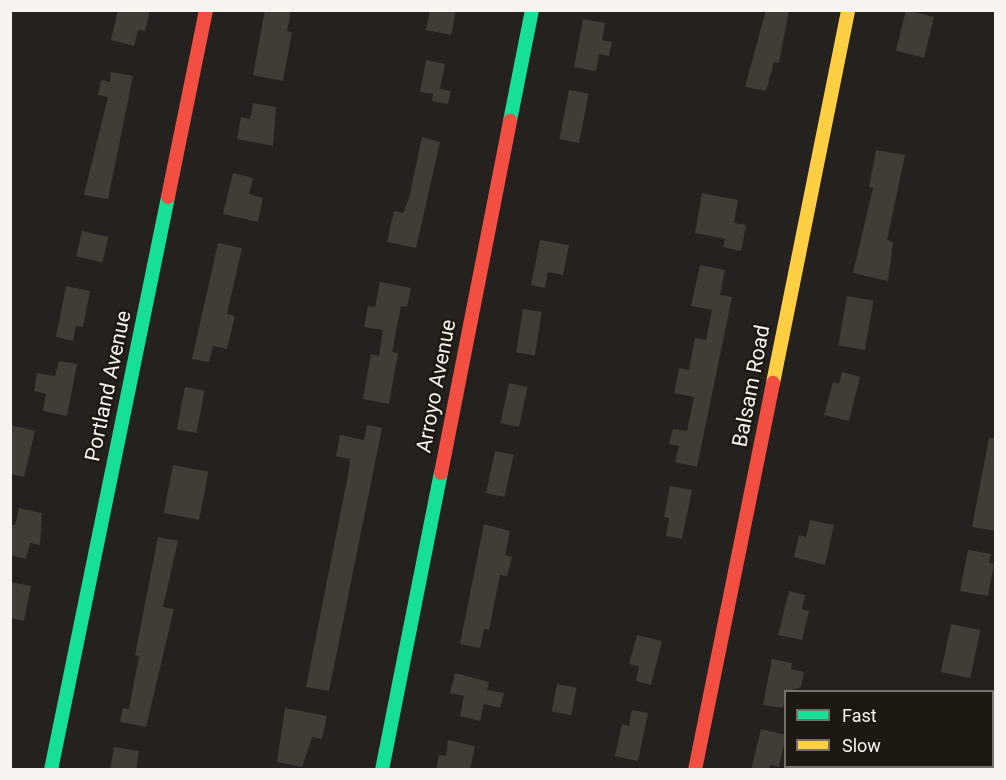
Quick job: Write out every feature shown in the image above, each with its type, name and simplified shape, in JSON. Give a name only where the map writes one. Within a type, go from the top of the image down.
[{"type":"street","name":"Portland Avenue","points":[[51,770],[206,10]]},
{"type":"street","name":"Arroyo Avenue","points":[[382,770],[532,10]]},
{"type":"street","name":"Balsam Road","points":[[695,770],[848,10]]},
{"type":"building","points":[[118,10],[150,10],[145,31],[138,30],[134,46],[111,40]]},
{"type":"building","points":[[265,10],[291,10],[287,31],[292,32],[283,81],[253,75]]},
{"type":"building","points":[[430,10],[456,10],[451,35],[426,30]]},
{"type":"building","points":[[766,10],[789,10],[779,63],[774,62],[766,91],[745,87]]},
{"type":"building","points":[[906,10],[934,17],[924,58],[896,51]]},
{"type":"building","points":[[583,19],[605,23],[602,40],[612,42],[609,56],[599,54],[596,71],[574,67]]},
{"type":"building","points":[[426,60],[445,64],[440,89],[451,91],[448,104],[432,101],[433,94],[420,92]]},
{"type":"building","points":[[111,72],[133,76],[108,199],[84,195],[108,97],[98,95],[101,80],[110,82]]},
{"type":"building","points":[[569,90],[589,94],[579,143],[559,139]]},
{"type":"building","points":[[253,103],[276,107],[273,146],[237,139],[241,117],[250,119]]},
{"type":"building","points":[[422,137],[440,142],[416,248],[387,242],[394,211],[403,213],[409,198]]},
{"type":"building","points":[[876,150],[905,155],[887,240],[893,242],[888,281],[853,273],[873,188],[869,187]]},
{"type":"building","points":[[233,173],[253,178],[249,194],[263,198],[258,222],[223,214]]},
{"type":"building","points":[[702,193],[738,200],[734,223],[746,225],[741,251],[723,247],[725,239],[695,233]]},
{"type":"building","points":[[82,231],[108,237],[102,262],[76,256]]},
{"type":"building","points":[[540,240],[569,245],[563,275],[548,272],[545,288],[531,285]]},
{"type":"building","points":[[218,243],[242,248],[227,314],[235,316],[227,349],[213,346],[209,362],[192,359]]},
{"type":"building","points":[[700,265],[725,270],[720,295],[732,297],[697,467],[675,462],[679,446],[669,444],[673,429],[687,431],[694,397],[674,393],[679,368],[689,370],[695,338],[706,340],[712,310],[691,306]]},
{"type":"building","points":[[380,282],[411,288],[407,307],[401,306],[392,352],[398,353],[389,404],[363,399],[371,354],[379,356],[383,330],[364,327],[368,306],[375,307]]},
{"type":"building","points":[[66,286],[90,291],[83,327],[76,326],[73,341],[56,337]]},
{"type":"building","points":[[847,296],[874,301],[865,350],[838,345]]},
{"type":"building","points":[[523,309],[542,312],[535,355],[516,352]]},
{"type":"building","points":[[59,361],[77,364],[67,416],[43,411],[46,394],[34,391],[37,373],[55,376]]},
{"type":"building","points":[[842,372],[860,377],[849,421],[824,415],[833,382],[839,384]]},
{"type":"building","points":[[509,383],[528,387],[519,427],[500,423]]},
{"type":"building","points":[[185,387],[205,391],[196,433],[177,429]]},
{"type":"building","points":[[10,425],[35,431],[24,477],[10,474]]},
{"type":"building","points":[[367,425],[382,428],[329,691],[306,687],[349,470],[350,459],[336,456],[340,435],[364,440]]},
{"type":"building","points":[[989,438],[996,438],[996,531],[972,527]]},
{"type":"building","points":[[495,451],[514,455],[505,497],[486,493]]},
{"type":"building","points":[[173,465],[208,472],[199,520],[164,513]]},
{"type":"building","points":[[670,486],[692,490],[682,539],[666,536],[669,518],[664,517]]},
{"type":"building","points":[[19,508],[42,513],[40,545],[30,543],[26,559],[10,555],[10,524],[15,525]]},
{"type":"building","points":[[810,520],[834,525],[825,565],[794,557],[799,535],[806,537]]},
{"type":"building","points":[[484,524],[510,531],[505,555],[512,557],[507,576],[500,575],[489,630],[484,629],[480,648],[460,644]]},
{"type":"building","points":[[158,537],[178,541],[163,607],[174,609],[146,727],[120,722],[123,708],[129,709],[139,656],[135,655]]},
{"type":"building","points":[[968,550],[991,554],[989,563],[994,564],[988,596],[960,591]]},
{"type":"building","points":[[10,582],[31,586],[24,621],[10,618]]},
{"type":"building","points":[[789,591],[805,595],[802,609],[809,611],[802,640],[778,635]]},
{"type":"building","points":[[951,624],[980,630],[970,678],[941,672]]},
{"type":"building","points":[[637,635],[662,641],[651,685],[636,681],[639,666],[629,664]]},
{"type":"building","points":[[772,659],[792,663],[791,669],[804,672],[801,687],[784,690],[783,708],[763,705]]},
{"type":"building","points":[[455,673],[489,682],[487,690],[504,693],[500,708],[484,704],[480,721],[460,716],[464,696],[450,693]]},
{"type":"building","points":[[557,684],[577,688],[571,715],[552,711]]},
{"type":"building","points":[[285,708],[327,716],[322,739],[312,737],[302,767],[277,762]]},
{"type":"building","points":[[632,710],[648,713],[638,761],[615,756],[622,724],[629,726]]},
{"type":"building","points":[[761,729],[784,735],[779,767],[770,765],[769,770],[751,770]]},
{"type":"building","points":[[448,740],[475,746],[470,770],[436,770],[439,755],[446,756]]},
{"type":"building","points":[[114,747],[139,751],[136,770],[110,770]]},
{"type":"traffic: fast","points":[[510,121],[532,10]]},
{"type":"traffic: fast","points":[[51,770],[168,197]]},
{"type":"traffic: fast","points":[[382,770],[441,473]]},
{"type":"traffic: slow","points":[[773,383],[848,10]]},
{"type":"traffic: jam","points":[[168,197],[206,10]]},
{"type":"traffic: jam","points":[[441,473],[510,121]]},
{"type":"traffic: jam","points":[[695,770],[773,383]]}]
